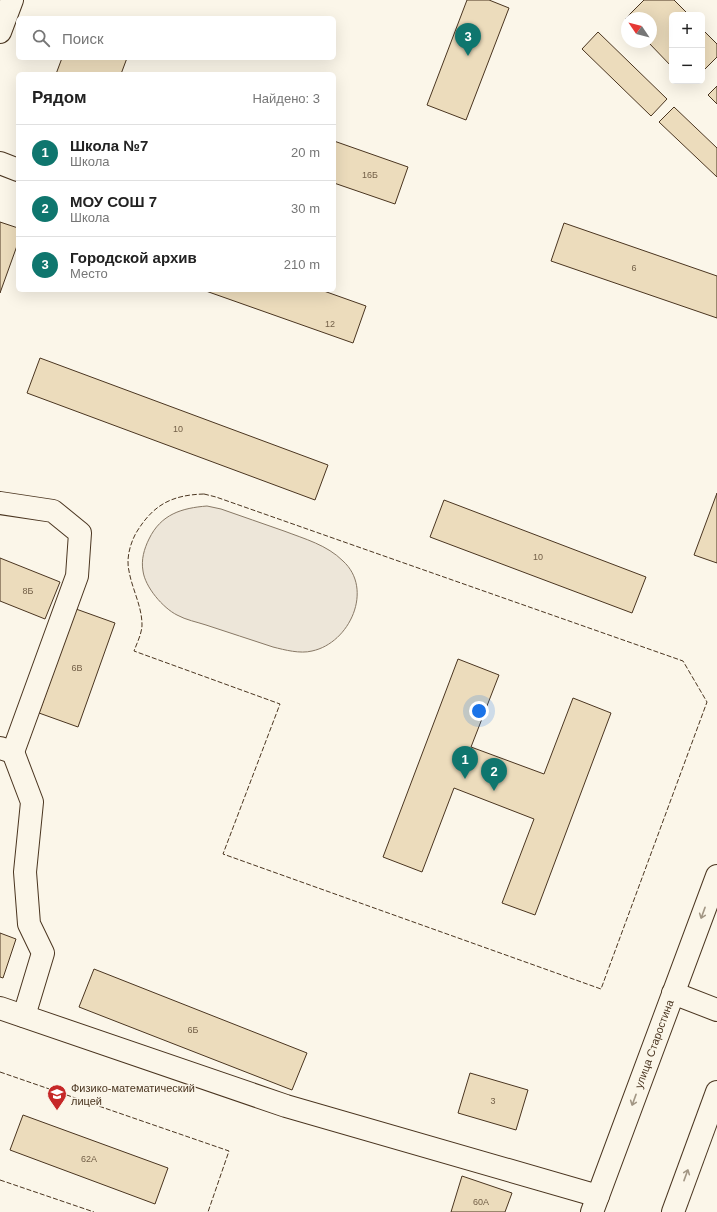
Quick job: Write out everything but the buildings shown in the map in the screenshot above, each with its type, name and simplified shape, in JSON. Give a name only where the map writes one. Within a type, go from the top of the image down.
[{"type":"street","points":[[0,32],[12,0]]},
{"type":"street","points":[[0,163],[16,169]]},
{"type":"street","points":[[0,503],[53,511],[80,533],[77,576],[6,750],[32,802],[25,872],[29,924],[43,953],[24,1016]]},
{"type":"street","name":"улица Старостина","points":[[595,1204],[717,876]]},
{"type":"street","points":[[673,993],[717,1010]]},
{"type":"street","points":[[0,1008],[286,1106],[595,1204]]},
{"type":"street","points":[[679,1210],[717,1092]]},
{"type":"shaded area","points":[[207,506],[221,509],[308,540],[337,555],[343,561],[352,573],[357,586],[357,600],[353,614],[347,626],[337,638],[326,646],[312,651],[298,652],[287,650],[273,647],[184,618],[172,612],[161,602],[151,590],[144,577],[142,563],[143,555],[149,539],[154,530],[166,518],[173,514],[189,508]]},
{"type":"fence","points":[[204,494],[683,661],[707,702],[601,989],[223,854],[280,704],[134,651],[141,631],[142,618],[128,566],[128,557],[132,542],[142,523],[149,515],[164,503],[172,499],[204,494]]},
{"type":"fence","points":[[0,1072],[229,1151],[208,1212]]},
{"type":"fence","points":[[0,1180],[94,1212]]},
{"type":"place","name":"Городской архив","points":[[468,56]]},
{"type":"place","name":"Школа №7","points":[[465,779]]},
{"type":"place","name":"МОУ СОШ 7","points":[[494,791]]},
{"type":"place","name":"Физико-математический лицей","points":[[57,1111]]}]
